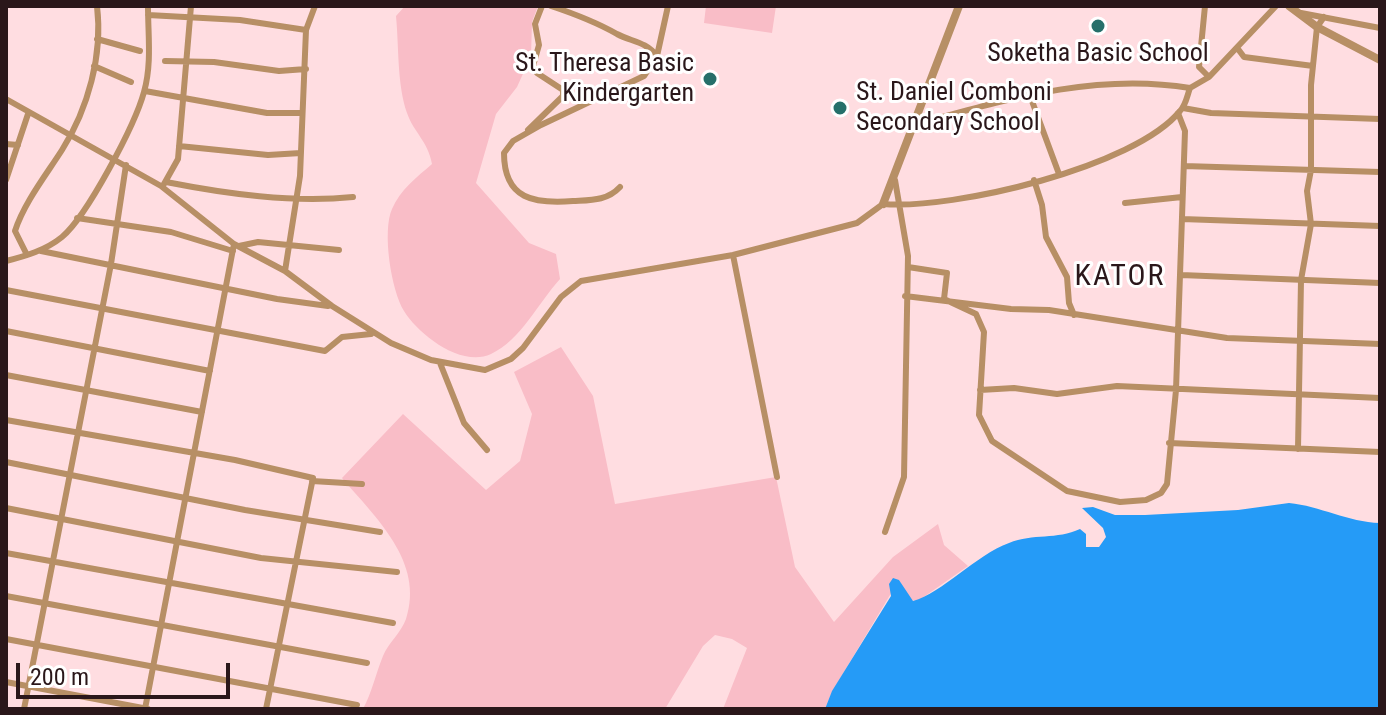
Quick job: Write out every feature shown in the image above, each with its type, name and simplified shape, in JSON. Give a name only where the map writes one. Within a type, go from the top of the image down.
[{"type":"street","points":[[27,255],[16,235],[17,224],[70,135],[86,101],[94,66],[97,6]]},
{"type":"street","points":[[6,261],[41,251],[65,235],[112,162],[145,91],[150,58],[148,6]]},
{"type":"street","points":[[164,184],[178,159],[191,6]]},
{"type":"street","points":[[285,271],[298,198],[306,30],[315,6]]},
{"type":"street","points":[[542,6],[535,24],[539,45],[533,69],[563,90],[563,96],[506,147],[504,163],[517,191],[531,201],[602,199],[620,187]]},
{"type":"street","points":[[551,6],[605,24],[618,34],[650,48],[657,56]]},
{"type":"street","points":[[519,138],[634,83],[649,70],[657,56],[668,6]]},
{"type":"street","points":[[77,218],[117,222],[235,247],[285,271],[332,306],[391,343],[440,363],[485,370],[511,359],[523,348],[561,297],[581,281],[733,255],[857,223],[883,204],[895,180],[959,6]]},
{"type":"street","points":[[1205,6],[1199,67],[1209,77]]},
{"type":"street","points":[[883,204],[901,206],[990,195],[1109,158],[1165,126],[1181,110],[1190,88],[1209,77],[1276,6]]},
{"type":"street","points":[[1289,6],[1317,27],[1380,60]]},
{"type":"street","points":[[1299,13],[1380,28]]},
{"type":"street","points":[[148,15],[269,23],[306,30]]},
{"type":"street","points":[[1298,449],[1301,280],[1311,224],[1307,191],[1311,170],[1313,66],[1317,27],[1324,17]]},
{"type":"street","points":[[97,39],[140,51]]},
{"type":"street","points":[[1238,49],[1244,57],[1313,66]]},
{"type":"street","points":[[165,61],[279,71],[306,69]]},
{"type":"street","points":[[94,66],[131,82]]},
{"type":"street","points":[[917,118],[928,121],[1029,93],[1145,81],[1190,88]]},
{"type":"street","points":[[145,91],[267,113],[301,113]]},
{"type":"street","points":[[1029,93],[1059,174]]},
{"type":"street","points":[[6,99],[112,162],[126,165],[164,184],[235,247]]},
{"type":"street","points":[[1181,110],[1380,119]]},
{"type":"street","points":[[944,299],[976,314],[980,322],[985,340],[979,415],[987,436],[1071,492],[1120,502],[1156,496],[1167,484],[1176,390],[1185,131],[1181,110]]},
{"type":"street","points":[[6,180],[28,114]]},
{"type":"street","points":[[6,144],[18,145]]},
{"type":"street","points":[[179,146],[268,155],[301,153]]},
{"type":"street","points":[[24,709],[100,307],[111,264],[126,165]]},
{"type":"street","points":[[1184,166],[1380,172]]},
{"type":"street","points":[[885,532],[904,477],[905,296],[908,267],[895,180]]},
{"type":"street","points":[[1034,180],[1042,205],[1046,237],[1067,277],[1074,315]]},
{"type":"street","points":[[164,184],[298,198],[353,197]]},
{"type":"street","points":[[1125,203],[1182,197]]},
{"type":"street","points":[[1182,219],[1380,226]]},
{"type":"street","points":[[235,247],[258,242],[339,250]]},
{"type":"street","points":[[6,682],[146,709],[235,247]]},
{"type":"street","points":[[41,251],[332,306]]},
{"type":"street","points":[[733,255],[777,477]]},
{"type":"street","points":[[908,267],[947,273],[944,299]]},
{"type":"street","points":[[1181,275],[1380,283]]},
{"type":"street","points":[[6,290],[325,351],[342,337],[367,333],[440,363],[464,423],[487,450]]},
{"type":"street","points":[[905,296],[1074,315],[1178,331],[1380,344]]},
{"type":"street","points":[[6,331],[210,371]]},
{"type":"street","points":[[6,375],[202,412]]},
{"type":"street","points":[[980,390],[1014,388],[1057,394],[1117,386],[1380,398]]},
{"type":"street","points":[[6,420],[194,452],[313,478],[302,520],[266,709]]},
{"type":"street","points":[[1169,443],[1380,452]]},
{"type":"street","points":[[6,462],[302,520],[380,532]]},
{"type":"street","points":[[312,481],[362,484]]},
{"type":"street","points":[[6,508],[294,563],[397,572]]},
{"type":"street","points":[[6,553],[393,623]]},
{"type":"street","points":[[6,596],[367,663]]},
{"type":"street","points":[[6,639],[357,705]]},
{"type":"shaded area","points":[[405,6],[538,6],[532,22],[531,56],[517,87],[496,114],[476,183],[529,243],[556,254],[560,279],[511,340],[491,354],[479,357],[454,353],[419,329],[399,301],[392,275],[388,231],[392,209],[404,190],[432,164],[407,113],[401,90],[396,16]]},
{"type":"shaded area","points":[[706,6],[776,6],[772,33],[704,23]]},
{"type":"shaded area","points":[[561,347],[593,396],[615,504],[776,477],[795,567],[834,622],[893,557],[938,524],[944,545],[968,566],[918,601],[910,600],[899,580],[825,709],[723,709],[747,648],[732,639],[715,635],[703,646],[665,709],[363,709],[385,651],[406,619],[410,598],[409,578],[394,542],[342,478],[403,414],[486,490],[520,461],[532,414],[514,372]]},
{"type":"water","points":[[1289,503],[1380,523],[1380,709],[825,709],[832,691],[891,596],[889,584],[893,578],[899,580],[913,601],[936,590],[984,556],[1018,540],[1080,529],[1086,534],[1086,547],[1099,547],[1106,537],[1103,528],[1082,508],[1093,507],[1115,515],[1145,515],[1238,510]]},
{"type":"place","name":"Soketha Basic School","points":[[1098,26]]},
{"type":"place","name":"St. Theresa Basic Kindergarten","points":[[710,79]]},
{"type":"place","name":"St. Daniel Comboni Secondary School","points":[[840,108]]},
{"type":"district","name":"KATOR","points":[[1120,277]]}]
